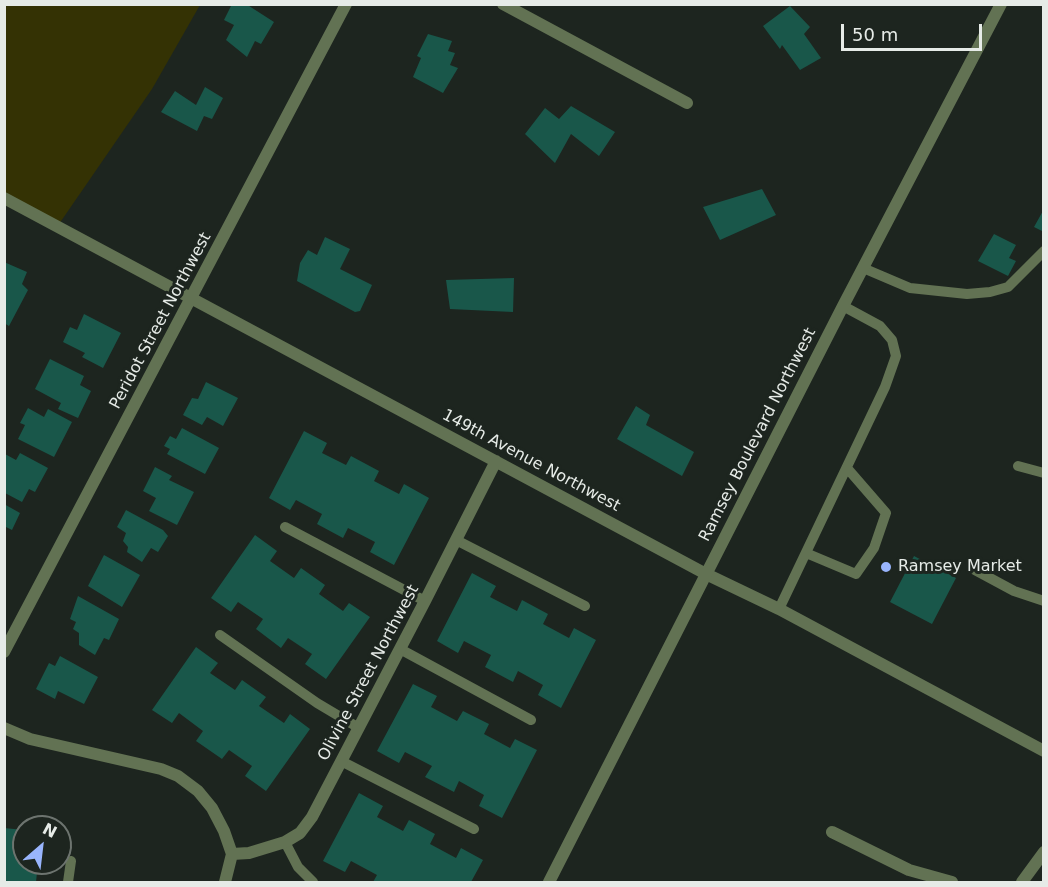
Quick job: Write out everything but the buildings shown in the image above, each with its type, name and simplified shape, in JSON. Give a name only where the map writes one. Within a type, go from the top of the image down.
[{"type":"street","name":"Peridot Street Northwest","points":[[4,652],[346,4]]},
{"type":"street","points":[[503,4],[687,103]]},
{"type":"street","name":"Ramsey Boulevard Northwest","points":[[549,882],[1000,4]]},
{"type":"street","name":"149th Avenue Northwest","points":[[4,198],[706,574],[779,609],[1044,751]]},
{"type":"street","name":"Olivine Street Northwest","points":[[232,854],[249,852],[285,842],[300,833],[312,817],[495,461]]},
{"type":"street","points":[[4,728],[39,742],[161,769],[178,776],[198,791],[212,808],[224,831],[232,854],[225,882]]},
{"type":"street","points":[[832,832],[909,870],[952,882]]},
{"type":"street","points":[[1022,882],[1044,852]]},
{"type":"lane","points":[[863,268],[910,288],[967,294],[990,292],[1008,287],[1044,251]]},
{"type":"lane","points":[[779,609],[885,387],[896,356],[892,340],[880,326],[843,306]]},
{"type":"lane","points":[[1018,466],[1044,473]]},
{"type":"lane","points":[[806,553],[856,574],[874,548],[886,513],[847,468]]},
{"type":"lane","points":[[285,527],[425,601]]},
{"type":"lane","points":[[456,540],[585,606]]},
{"type":"lane","points":[[975,570],[1014,591],[1044,601]]},
{"type":"lane","points":[[220,635],[317,703],[359,729]]},
{"type":"lane","points":[[400,649],[531,720]]},
{"type":"lane","points":[[341,760],[474,829]]},
{"type":"lane","points":[[285,842],[298,867],[313,882]]},
{"type":"shaded area","points":[[4,5],[200,5],[152,89],[57,227],[5,199]]},
{"type":"place","name":"Ramsey Market","points":[[886,567]]}]
